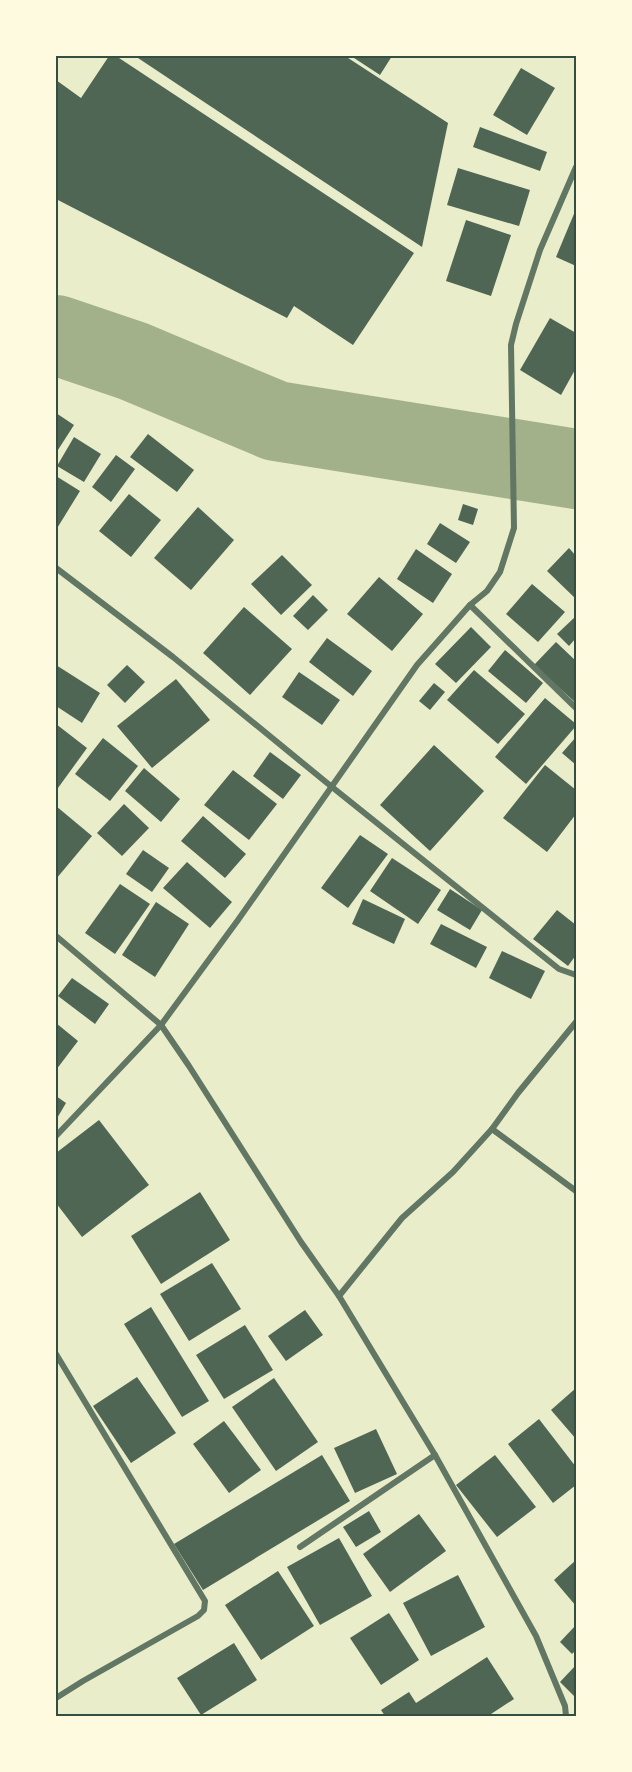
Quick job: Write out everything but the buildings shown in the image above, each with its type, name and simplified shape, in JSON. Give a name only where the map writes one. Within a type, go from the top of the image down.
[{"type":"street","points":[[56,1136],[161,1025],[238,920],[417,664],[470,605],[487,591],[500,572],[514,528],[512,345],[516,324],[540,250],[576,167]]},
{"type":"street","points":[[56,568],[173,657],[560,969],[576,975]]},
{"type":"street","points":[[470,605],[576,708]]},
{"type":"street","points":[[56,936],[161,1025],[195,1075],[301,1242],[339,1296],[435,1455],[536,1636],[565,1706],[566,1716]]},
{"type":"street","points":[[339,1296],[402,1218],[453,1172],[492,1129],[576,1022]]},
{"type":"street","points":[[492,1129],[576,1191]]},
{"type":"street","points":[[56,1354],[205,1601],[204,1610],[198,1616],[56,1698]]},
{"type":"street","points":[[300,1547],[435,1455]]},
{"type":"waterway","points":[[56,335],[133,361],[276,421],[576,469]]}]
